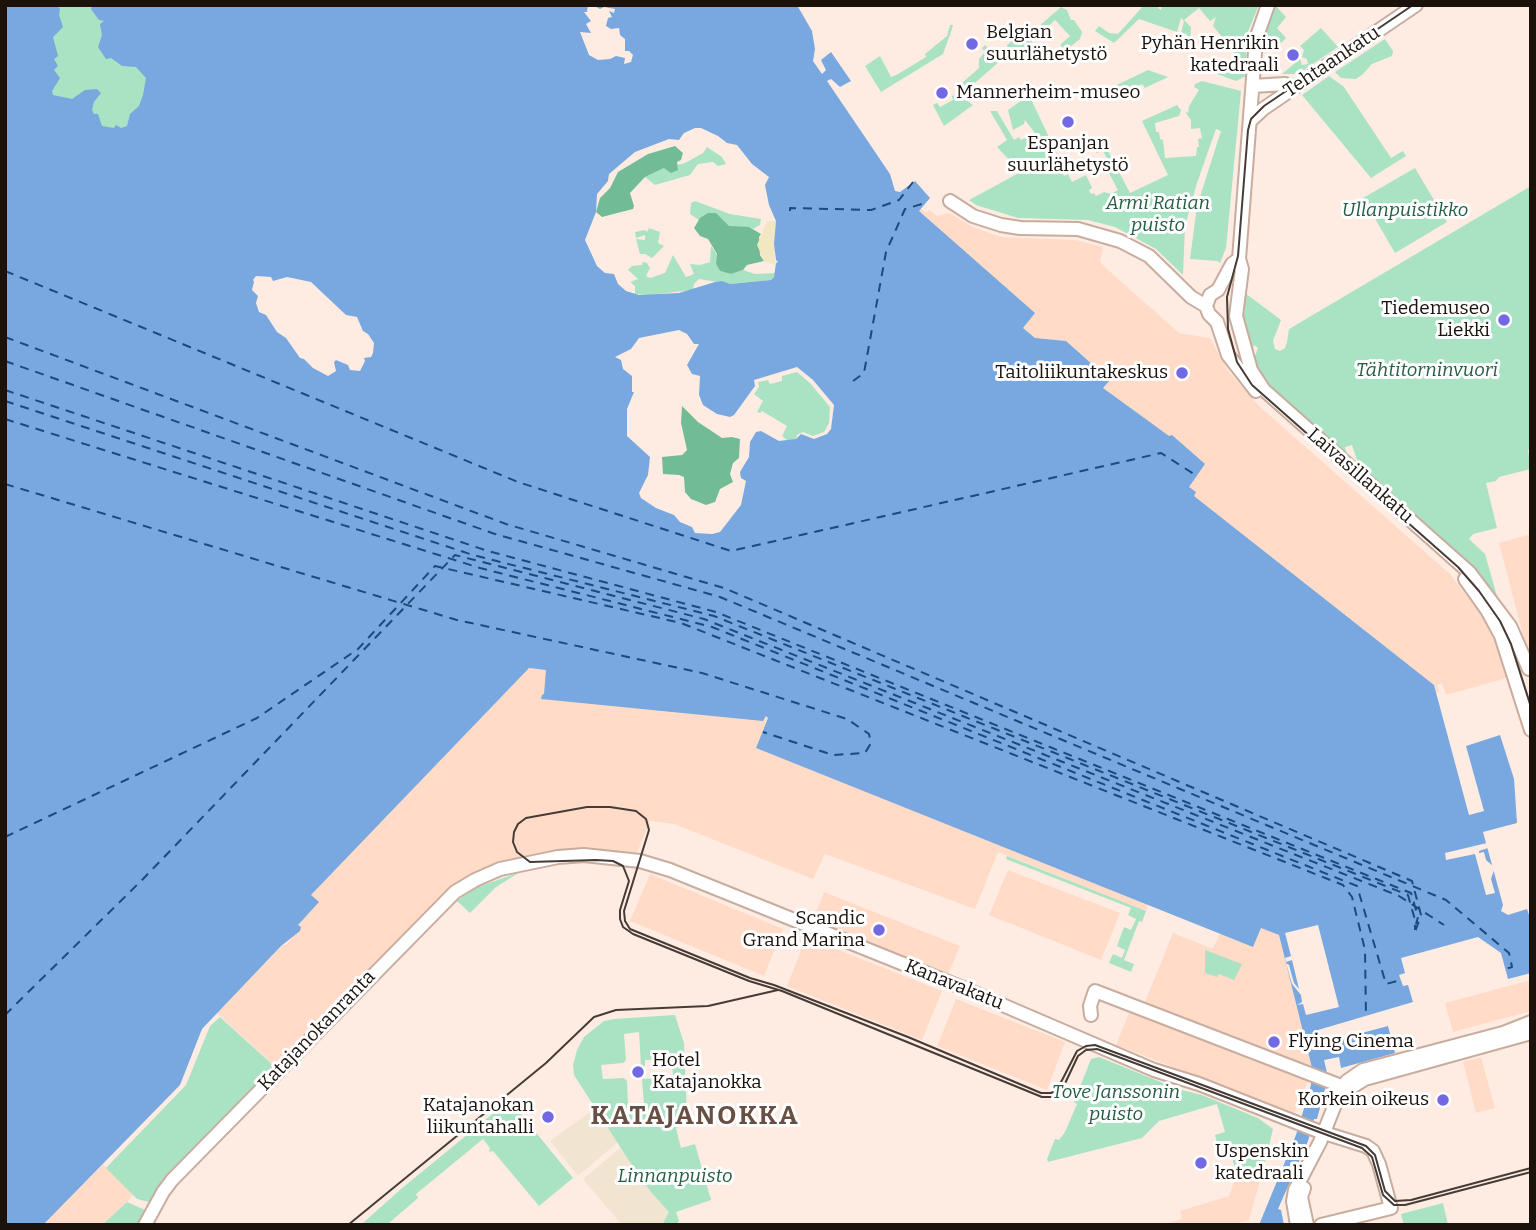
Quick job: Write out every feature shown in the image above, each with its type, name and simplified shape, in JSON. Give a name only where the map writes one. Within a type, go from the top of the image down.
[{"type":"main road","name":"Laivasillankatu","points":[[1268,5],[1256,39],[1239,259],[1242,269],[1237,309],[1238,327],[1248,362],[1261,387],[1466,569],[1489,596],[1504,627]]},
{"type":"main road","name":"Tehtaankatu","points":[[1251,121],[1263,108],[1416,5]]},
{"type":"main road","points":[[1253,86],[1284,84],[1292,89]]},
{"type":"main road","points":[[950,201],[973,216],[1001,225],[1078,229],[1120,241],[1149,256],[1191,297],[1206,306]]},
{"type":"main road","name":"Laivasillankatu","points":[[1239,259],[1232,264],[1206,306],[1215,319],[1228,355],[1252,387],[1459,572],[1504,627]]},
{"type":"main road","points":[[1184,289],[1231,293],[1237,309],[1227,320],[1215,319]]},
{"type":"main road","points":[[1504,627],[1530,669],[1515,676]]},
{"type":"main road","points":[[1504,627],[1531,730]]},
{"type":"main road","name":"Kanavakatu","points":[[513,866],[584,855],[656,866],[963,988],[1154,1070],[1366,1146],[1374,1153],[1379,1164],[1391,1208],[1321,1225]]},
{"type":"main road","name":"Katajanokanranta","points":[[145,1225],[169,1184],[446,900],[475,880],[513,866]]},
{"type":"main road","points":[[1081,1038],[1098,992],[1346,1088],[1365,1079],[1531,1033]]},
{"type":"main road","points":[[1307,1225],[1301,1197],[1310,1169],[1316,1130],[1355,1074],[1503,1033],[1531,1022]]},
{"type":"main road","points":[[1297,1225],[1294,1195],[1310,1169]]},
{"type":"shaded area","points":[[920,208],[926,213],[930,210],[937,216],[949,213],[973,227],[1001,237],[1076,240],[1103,247],[1100,262],[1108,270],[1179,333],[1210,338],[1228,371],[1259,406],[1450,574],[1481,615],[1495,643],[1507,678],[1446,695],[1442,683],[1437,685],[1439,692],[1436,693],[1434,685],[1194,496],[1189,487],[1205,464],[1103,388],[1110,379],[1066,341],[1034,338],[1023,328],[1034,313],[919,211]]},
{"type":"shaded area","points":[[1531,534],[1531,662],[1530,662],[1499,543]]},
{"type":"shaded area","points":[[528,668],[768,717],[756,748],[1148,904],[1146,911],[998,852],[975,909],[825,854],[813,879],[674,824],[650,821],[636,855],[598,850],[550,851],[503,861],[481,869],[277,1068],[217,1013],[281,946],[287,944],[300,927],[297,925],[314,898],[311,895]]},
{"type":"shaded area","points":[[1008,870],[1120,913],[1101,960],[989,915]]},
{"type":"shaded area","points":[[650,874],[783,929],[764,976],[630,921]]},
{"type":"shaded area","name":"Scandic Grand Marina","points":[[824,892],[960,946],[948,974],[813,920]]},
{"type":"shaded area","points":[[1261,927],[1279,935],[1312,1069],[1311,1081],[1308,1081],[1294,1114],[1116,1045],[1132,1006],[1142,1009],[1173,933],[1213,949],[1220,933],[1253,946]]},
{"type":"shaded area","points":[[806,937],[942,991],[922,1040],[787,986]]},
{"type":"shaded area","points":[[1531,980],[1531,1011],[1453,1032],[1445,1003]]},
{"type":"shaded area","points":[[956,999],[1065,1042],[1047,1090],[937,1046]]},
{"type":"shaded area","points":[[1481,1057],[1495,1108],[1476,1113],[1463,1062]]},
{"type":"shaded area","points":[[595,1108],[618,1142],[578,1176],[550,1141]]},
{"type":"shaded area","points":[[628,1138],[698,1156],[711,1200],[669,1212],[662,1225],[622,1225],[583,1179]]},
{"type":"shaded area","points":[[103,1164],[133,1195],[127,1202],[102,1225],[43,1225]]},
{"type":"shaded area","points":[[1236,1176],[1260,1181],[1249,1220],[1232,1225],[1163,1225],[1182,1219],[1180,1211],[1229,1196]]},
{"type":"green space","points":[[32,5],[125,5],[230,98],[139,150],[56,127]]},
{"type":"green space","points":[[1144,5],[1159,5],[1161,10],[1162,5],[1259,5],[1242,46],[1246,52],[1246,76],[1236,81],[1209,71],[1225,71],[1236,68],[1239,63],[1232,49],[1213,26],[1216,17],[1210,21],[1199,8],[1184,20],[1191,27],[1190,42],[1187,34],[1181,33],[1184,21],[1181,18],[1177,32],[1139,19],[1114,43],[1095,31],[1099,26],[1109,33],[1118,34]]},
{"type":"green space","points":[[1275,5],[1286,17],[1277,28],[1286,38],[1281,43],[1277,39],[1265,51],[1263,32]]},
{"type":"green space","points":[[1061,7],[1067,10],[1071,20],[1074,20],[1082,32],[1080,39],[1070,47],[1061,49],[1061,44],[1070,36],[1055,20],[1032,41],[1032,45],[1025,52],[1016,47],[1010,52],[1007,45],[1017,37],[1030,34]]},
{"type":"green space","points":[[950,25],[953,25],[943,54],[881,92],[865,66],[880,56],[891,77],[898,74],[926,57],[925,54],[947,36]]},
{"type":"green space","points":[[1321,28],[1338,47],[1298,74],[1282,74],[1300,59],[1302,65],[1308,64],[1307,59],[1302,57],[1304,50],[1300,46]]},
{"type":"green space","points":[[1385,39],[1393,51],[1392,56],[1372,64],[1356,79],[1341,78],[1335,72]]},
{"type":"green space","points":[[985,45],[1000,61],[968,89],[962,83],[979,68],[979,59],[985,52],[982,48]]},
{"type":"green space","points":[[1148,70],[1168,77],[1145,88],[1142,84],[1111,99],[1098,99],[1096,95]]},
{"type":"green space","points":[[1329,76],[1344,87],[1391,158],[1403,151],[1406,156],[1371,178],[1302,95]]},
{"type":"green space","name":"Armi Ratian puisto","points":[[1202,81],[1241,91],[1226,248],[1220,263],[1190,259],[1197,206],[1221,131],[1216,129],[1185,226],[1183,275],[1156,249],[1115,227],[1088,220],[1018,218],[976,205],[969,200],[1028,168],[1024,161],[1014,165],[997,147],[1007,140],[990,111],[997,111],[1014,140],[1019,137],[1021,140],[1035,133],[1025,120],[1024,124],[1013,130],[1008,110],[1029,95],[1057,154],[1035,165],[1037,170],[1055,161],[1059,170],[1061,169],[1064,176],[1068,174],[1072,182],[1086,175],[1092,188],[1089,190],[1091,194],[1111,194],[1118,190],[1104,164],[1109,162],[1103,151],[1096,153],[1095,150],[1102,139],[1130,193],[1168,175],[1142,121],[1177,105],[1181,110],[1179,116],[1155,123],[1156,132],[1159,132],[1160,139],[1163,140],[1165,158],[1196,156],[1198,139],[1202,138],[1200,128],[1191,129],[1191,120],[1185,112],[1188,113],[1189,106],[1199,90],[1194,87],[1195,84]]},
{"type":"green space","points":[[958,94],[973,105],[944,126],[933,105],[937,103],[940,107]]},
{"type":"green space","points":[[675,146],[683,153],[681,160],[677,162],[678,170],[671,173],[664,168],[645,177],[630,193],[633,209],[602,217],[596,212],[600,198],[610,188],[618,172],[648,154]]},
{"type":"green space","points":[[707,147],[722,157],[726,164],[698,164],[690,175],[655,185],[645,177],[664,168],[678,169],[677,165],[703,153]]},
{"type":"green space","name":"Ullanpuistikko","points":[[1415,168],[1447,222],[1395,253],[1363,198]]},
{"type":"green space","name":"Tähtitorninvuori","points":[[1531,186],[1531,449],[1528,450],[1531,469],[1486,483],[1497,528],[1473,534],[1469,539],[1485,554],[1497,596],[1472,566],[1358,463],[1352,445],[1345,447],[1348,457],[1263,379],[1253,361],[1258,348],[1254,345],[1252,351],[1244,324],[1243,306],[1245,293],[1281,320],[1273,341],[1275,349],[1280,351],[1285,348],[1289,329]]},
{"type":"green space","points":[[695,201],[730,214],[761,219],[760,225],[753,229],[729,227],[715,213],[699,220],[690,214],[691,203]]},
{"type":"green space","points":[[708,213],[716,213],[729,226],[749,227],[761,234],[760,255],[764,261],[747,265],[743,270],[731,274],[720,271],[716,264],[717,254],[708,239],[700,236],[694,228],[700,218]]},
{"type":"green space","points":[[649,228],[660,232],[658,243],[664,246],[652,258],[640,254],[636,239],[645,240],[645,235],[636,238],[635,232],[647,232]]},
{"type":"green space","points":[[711,246],[717,255],[716,264],[720,271],[731,274],[743,270],[755,274],[775,273],[774,277],[771,280],[730,284],[699,279],[693,290],[635,294],[635,286],[630,282],[638,279],[628,270],[632,266],[647,263],[650,268],[646,276],[650,278],[665,273],[673,255],[686,277],[694,274],[690,264],[710,262]]},
{"type":"green space","points":[[797,372],[830,407],[829,423],[824,432],[813,436],[803,432],[797,435],[796,439],[788,441],[782,436],[787,426],[762,411],[757,412],[763,401],[754,394],[759,387],[758,382],[768,380],[770,384],[782,381],[782,376]]},
{"type":"green space","points":[[682,406],[698,422],[722,438],[740,439],[739,458],[733,463],[730,474],[733,482],[720,489],[715,502],[706,505],[691,499],[685,492],[684,477],[663,474],[662,457],[682,455],[687,450],[681,423]]},
{"type":"green space","points":[[1007,856],[1146,911],[1142,922],[1139,921],[1124,960],[1134,964],[1131,972],[1109,963],[1113,954],[1122,958],[1125,950],[1117,946],[1124,927],[1131,930],[1136,919],[1128,915],[1131,908],[1006,859]]},
{"type":"green space","points":[[520,872],[496,887],[470,913],[457,901],[475,888]]},
{"type":"green space","points":[[1205,950],[1242,964],[1234,980],[1219,974],[1217,977],[1205,973]]},
{"type":"green space","name":"Linnanpuisto","points":[[675,1015],[684,1043],[689,1124],[676,1128],[681,1148],[695,1144],[711,1200],[676,1212],[679,1221],[676,1225],[662,1225],[669,1212],[628,1159],[574,1075],[573,1065],[584,1037],[604,1021]],"holes":[[[639,1032],[641,1066],[645,1066],[645,1060],[672,1059],[673,1077],[642,1079],[644,1105],[628,1106],[627,1081],[624,1078],[603,1079],[601,1065],[623,1063],[626,1060],[624,1034]]]},
{"type":"green space","points":[[220,1017],[274,1066],[167,1174],[149,1202],[137,1199],[106,1168],[186,1085],[210,1026]]},
{"type":"green space","name":"Tove Janssonin puisto","points":[[1099,1057],[1258,1118],[1273,1129],[1263,1171],[1235,1168],[1228,1144],[1218,1146],[1215,1135],[1225,1132],[1217,1104],[1159,1121],[1142,1138],[1048,1162],[1055,1139],[1059,1140],[1065,1132],[1077,1104],[1074,1102],[1091,1059]]},
{"type":"green space","points":[[501,1107],[516,1108],[573,1178],[539,1206],[493,1151],[489,1152],[490,1148],[483,1139],[416,1194],[418,1198],[389,1223],[391,1225],[364,1225],[363,1223],[401,1189]]},
{"type":"green space","points":[[127,1202],[145,1210],[137,1225],[102,1225]]},
{"type":"green space","points":[[1443,1203],[1448,1225],[1404,1225],[1401,1214]]},
{"type":"sand","points":[[767,221],[776,221],[775,265],[764,261],[757,245]]},
{"type":"water","points":[[5,5],[57,5],[63,27],[53,37],[58,56],[54,59],[58,66],[54,70],[60,78],[52,91],[53,95],[72,99],[85,90],[97,89],[101,93],[94,102],[94,114],[98,114],[102,126],[114,128],[116,125],[121,128],[127,126],[130,114],[139,106],[146,78],[136,67],[122,66],[111,58],[106,59],[98,47],[102,35],[100,24],[104,21],[99,20],[91,9],[92,5],[588,5],[587,12],[584,12],[591,21],[586,24],[591,33],[580,32],[589,55],[598,60],[616,56],[625,58],[624,64],[631,62],[633,55],[625,51],[625,39],[620,35],[619,28],[611,29],[606,26],[608,18],[612,17],[609,11],[614,13],[615,9],[600,9],[592,5],[797,5],[812,31],[815,49],[813,61],[822,74],[826,70],[821,60],[831,52],[851,81],[840,87],[831,79],[827,81],[890,174],[895,191],[900,192],[915,181],[930,198],[919,211],[1035,313],[1023,328],[1035,338],[1066,341],[1110,380],[1103,388],[1169,436],[1172,435],[1205,464],[1189,487],[1196,492],[1194,496],[1434,685],[1469,815],[1484,811],[1466,746],[1500,735],[1514,779],[1517,823],[1483,832],[1503,905],[1501,911],[1508,915],[1527,909],[1531,921],[1531,973],[1508,979],[1501,953],[1478,937],[1401,958],[1405,973],[1399,975],[1403,986],[1408,985],[1413,1002],[1318,1030],[1321,1044],[1388,1026],[1395,1053],[1341,1068],[1339,1057],[1324,1060],[1327,1073],[1317,1119],[1314,1119],[1308,1141],[1278,1209],[1281,1210],[1284,1225],[1259,1225],[1296,1135],[1311,1085],[1312,1068],[1279,935],[1261,928],[1253,947],[756,748],[768,718],[766,716],[763,721],[541,699],[544,694],[546,670],[529,668],[311,895],[319,902],[298,925],[301,927],[300,931],[281,946],[202,1029],[180,1085],[43,1225],[5,1225]],"holes":[[[701,128],[727,143],[737,145],[752,164],[769,177],[765,185],[776,221],[774,244],[778,262],[774,277],[771,280],[730,284],[715,282],[679,293],[639,295],[626,291],[618,284],[614,274],[605,273],[597,266],[585,240],[596,212],[597,194],[608,181],[609,174],[635,152],[669,139],[679,140],[684,133]],[[256,276],[271,277],[273,281],[287,277],[311,282],[346,315],[357,317],[363,331],[374,343],[371,357],[364,358],[360,371],[350,370],[348,365],[336,360],[336,371],[328,376],[313,368],[300,358],[266,315],[259,312],[256,303],[258,296],[252,290]],[[679,330],[687,334],[694,344],[699,344],[687,365],[692,374],[700,376],[699,395],[703,405],[717,414],[730,417],[755,386],[754,380],[797,367],[813,380],[834,405],[831,429],[827,434],[814,439],[801,434],[796,439],[779,441],[761,431],[756,432],[750,442],[749,457],[740,472],[741,478],[746,481],[741,505],[720,532],[695,533],[692,527],[680,522],[674,515],[656,508],[641,498],[639,493],[648,475],[650,457],[627,436],[627,409],[634,392],[632,376],[623,369],[621,360],[615,357],[631,349],[639,338]]]},
{"type":"pier","points":[[1487,843],[1488,848],[1479,853],[1484,852],[1486,860],[1493,866],[1491,879],[1495,893],[1486,895],[1475,854],[1446,860],[1445,853]]},
{"type":"pier","points":[[1318,925],[1339,1007],[1306,1015],[1303,1004],[1297,1005],[1302,1002],[1301,995],[1292,984],[1286,963],[1299,989],[1292,960],[1286,962],[1285,958],[1291,956],[1285,933]]},
{"type":"ferry route","points":[[790,211],[790,208],[871,210],[899,200],[913,182]]},
{"type":"ferry route","points":[[853,381],[864,373],[886,252],[905,209],[925,203]]},
{"type":"ferry route","points":[[5,271],[518,482],[731,551],[1161,453],[1197,476]]},
{"type":"ferry route","points":[[5,337],[506,524],[724,588],[1412,881],[1421,915],[1415,932]]},
{"type":"ferry route","points":[[5,361],[495,534],[720,597],[1446,900],[1509,953],[1512,967],[1505,969]]},
{"type":"ferry route","points":[[5,390],[488,551],[716,612],[1411,893],[1418,917],[1416,924]]},
{"type":"ferry route","points":[[5,401],[473,555],[714,616],[1408,895],[1415,930]]},
{"type":"ferry route","points":[[5,419],[480,568],[712,627],[1357,886],[1386,984],[1401,980]]},
{"type":"ferry route","points":[[5,484],[457,620],[702,673],[847,719],[869,734],[871,743],[865,753],[833,755],[763,732]]},
{"type":"ferry route","points":[[5,1015],[143,879],[455,555],[704,619],[1399,896],[1444,925]]},
{"type":"ferry route","points":[[5,837],[257,718],[358,649],[435,566],[681,623],[1343,885],[1352,897],[1365,950],[1366,1017]]},
{"type":"tram line","points":[[1413,5],[1264,106],[1251,119],[1238,256],[1227,297],[1228,329],[1237,362],[1252,385],[1458,567],[1479,591],[1500,621],[1511,644],[1531,707]]},
{"type":"tram line","points":[[1531,1168],[1411,1200],[1395,1201],[1385,1191],[1375,1155],[1366,1146],[1095,1045],[1077,1051],[1057,1090],[1041,1093],[908,1037],[750,978],[630,929],[625,921],[624,911],[649,830],[646,819],[636,811],[587,807],[526,818],[518,824],[514,832],[513,842],[517,852],[530,862],[596,860],[613,861],[623,866],[629,881],[620,919],[623,927],[633,934],[749,981],[782,991],[1042,1097],[1060,1094],[1078,1056],[1086,1050],[1097,1049],[1362,1148],[1372,1157],[1383,1195],[1394,1205],[1405,1205],[1531,1172]]},
{"type":"tram line","points":[[348,1225],[546,1063],[594,1017],[616,1010],[708,1006],[778,990]]},
{"type":"place","name":"Belgian suurlähetystö","points":[[972,44]]},
{"type":"place","name":"Pyhän Henrikin katedraali","points":[[1293,55]]},
{"type":"place","name":"Mannerheim-museo","points":[[942,93]]},
{"type":"place","name":"Espanjan suurlähetystö","points":[[1068,122]]},
{"type":"place","name":"Tiedemuseo Liekki","points":[[1504,320]]},
{"type":"place","name":"Taitoliikuntakeskus","points":[[1182,373]]},
{"type":"place","name":"Scandic Grand Marina","points":[[879,930]]},
{"type":"place","name":"Flying Cinema","points":[[1274,1042]]},
{"type":"place","name":"Hotel Katajanokka","points":[[638,1072]]},
{"type":"place","name":"Korkein oikeus","points":[[1443,1100]]},
{"type":"place","name":"Katajanokan liikuntahalli","points":[[548,1117]]},
{"type":"place","name":"Uspenskin katedraali","points":[[1201,1163]]},
{"type":"district","name":"KATAJANOKKA","points":[[695,1117]]}]
